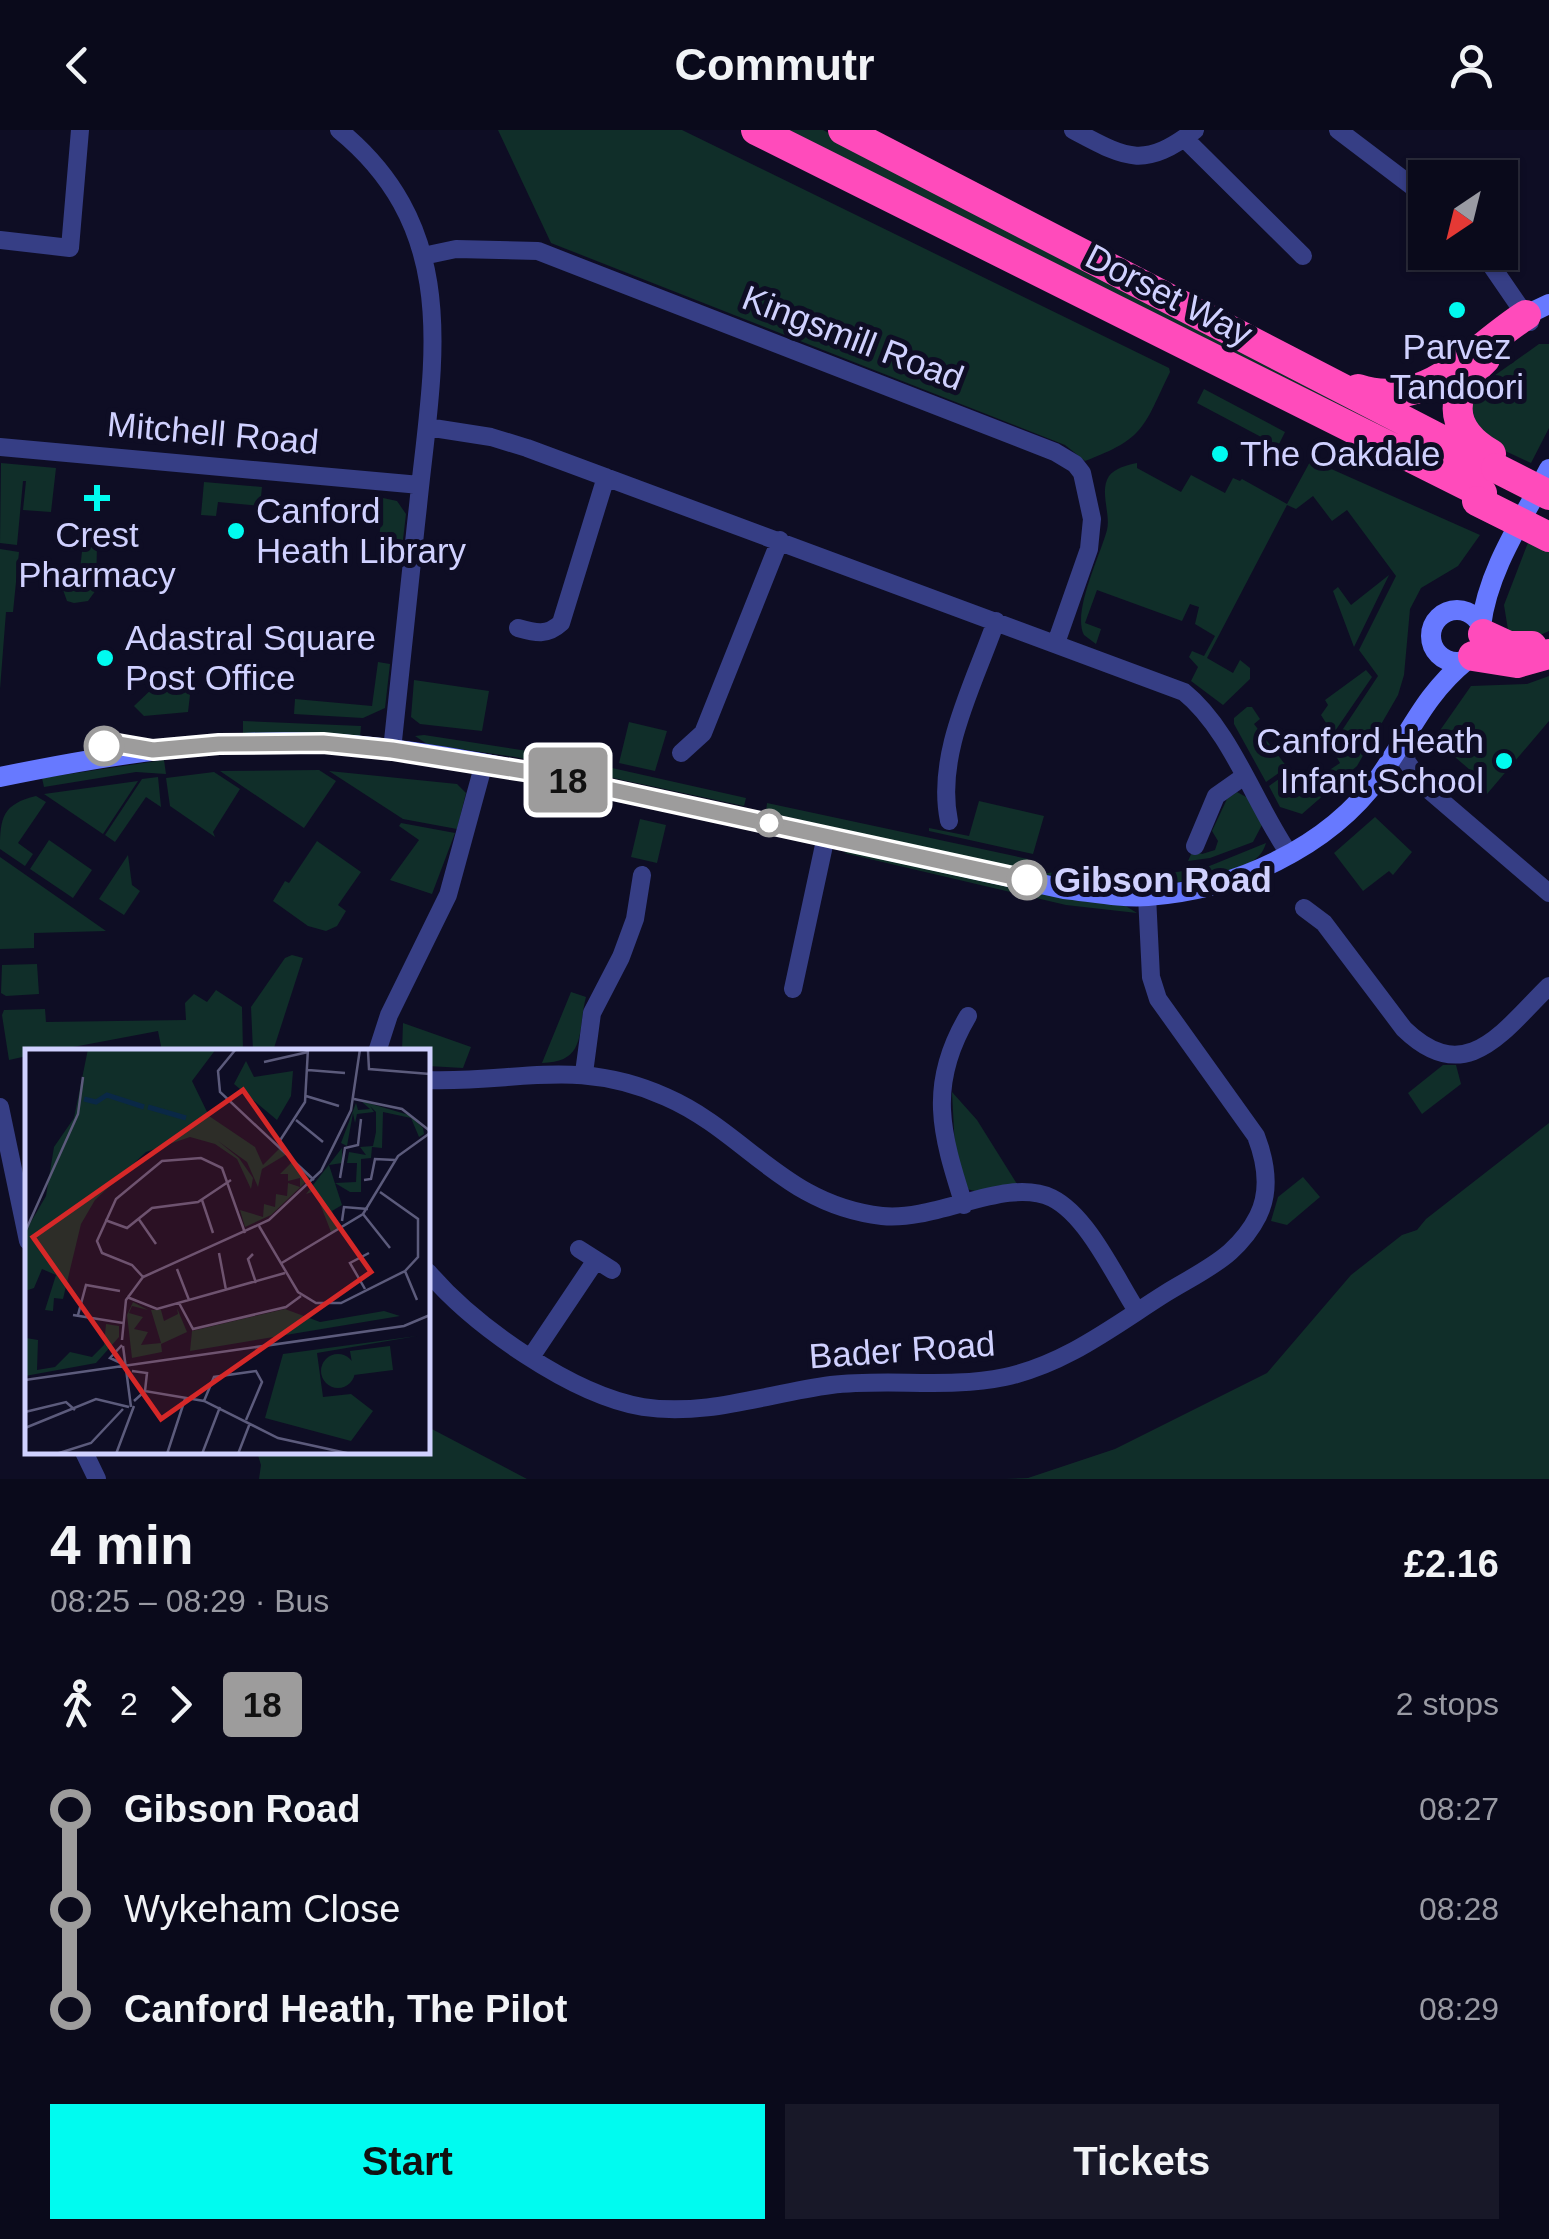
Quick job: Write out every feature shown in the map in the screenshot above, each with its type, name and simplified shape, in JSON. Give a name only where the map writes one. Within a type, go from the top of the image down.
[{"type":"highway","name":"Dorset Way","points":[[756,130],[1307,406],[1489,480],[1549,495]]},
{"type":"highway","name":"Dorset Way","points":[[842,130],[1214,324],[1489,480],[1549,527]]},
{"type":"highway","points":[[1214,324],[1361,390],[1384,396],[1426,388],[1462,371],[1539,315]]},
{"type":"highway","points":[[1462,371],[1458,396],[1460,422],[1489,480],[1549,538]]},
{"type":"highway","points":[[1489,480],[1549,485]]},
{"type":"highway","points":[[1476,644],[1492,641],[1528,648],[1549,640]]},
{"type":"highway","points":[[1476,644],[1517,663],[1549,654]]},
{"type":"street","points":[[0,240],[70,248],[80,130]]},
{"type":"street","points":[[340,130],[378,169],[400,202],[423,256],[434,313],[427,427],[392,750]]},
{"type":"street","points":[[1073,130],[1119,153],[1140,158],[1156,155],[1189,134],[1303,256]]},
{"type":"street","points":[[1338,130],[1364,137],[1408,180]]},
{"type":"street","name":"Kingsmill Road","points":[[423,256],[456,249],[538,251],[1037,444],[1075,464],[1082,473],[1092,519],[1088,549],[1056,642]]},
{"type":"street","points":[[1498,270],[1539,315]]},
{"type":"street","points":[[427,427],[491,437],[606,476],[1184,692],[1200,705],[1290,855]]},
{"type":"street","name":"Mitchell Road","points":[[0,447],[420,485]]},
{"type":"street","points":[[0,777],[86,760],[219,744],[323,743],[484,764],[1064,889],[1147,896],[1208,886],[1290,855],[1342,815],[1380,777],[1425,701],[1476,644],[1495,571],[1549,469]]},
{"type":"street","points":[[518,628],[540,634],[562,623],[606,476]]},
{"type":"street","points":[[681,753],[704,733],[780,540]]},
{"type":"street","points":[[1425,701],[1433,648],[1432,626],[1495,571]]},
{"type":"street","points":[[1449,611],[1468,613],[1476,644]]},
{"type":"street","points":[[950,820],[946,790],[952,748],[996,621]]},
{"type":"street","points":[[1433,648],[1447,660],[1476,644]]},
{"type":"street","points":[[1403,740],[1406,762],[1423,786],[1549,892]]},
{"type":"street","points":[[379,1049],[389,1015],[448,895],[484,764]]},
{"type":"street","points":[[1380,777],[1398,775],[1423,786]]},
{"type":"street","points":[[1196,846],[1216,796],[1244,778]]},
{"type":"street","points":[[792,989],[826,836]]},
{"type":"street","points":[[584,1073],[592,1013],[635,919],[642,875]]},
{"type":"street","name":"Bader Road","points":[[430,1274],[463,1306],[532,1357],[586,1390],[645,1407],[706,1408],[864,1381],[968,1383],[1044,1366],[1077,1350],[1227,1254],[1257,1218],[1267,1183],[1264,1156],[1256,1136],[1158,999],[1152,977],[1147,896]]},
{"type":"street","points":[[1304,908],[1324,923],[1404,1029],[1441,1055],[1463,1056],[1485,1046],[1549,986]]},
{"type":"street","points":[[964,1205],[944,1142],[940,1095],[952,1044],[968,1016]]},
{"type":"street","points":[[430,1080],[584,1073],[622,1081],[688,1109],[788,1182],[837,1206],[884,1216],[912,1216],[1026,1190],[1049,1196],[1073,1211],[1137,1311]]},
{"type":"street","points":[[0,1107],[25,1226]]},
{"type":"street","points":[[8,1150],[25,1148]]},
{"type":"street","points":[[532,1357],[604,1265],[579,1249]]},
{"type":"street","points":[[85,1454],[97,1479]]},
{"type":"green space","points":[[498,130],[682,130],[1169,368],[1170,372],[1147,418],[1132,437],[1085,461],[1065,445],[551,243]]},
{"type":"green space","points":[[781,130],[823,130],[1494,480],[1491,486]]},
{"type":"green space","points":[[1539,344],[1549,344],[1549,428],[1531,463],[1482,440],[1467,395]]},
{"type":"green space","points":[[1204,389],[1285,432],[1278,446],[1197,403]]},
{"type":"green space","points":[[1311,460],[1480,535],[1458,566],[1421,588],[1410,609],[1404,675],[1398,695],[1357,766],[1302,814],[1280,807],[1269,786],[1286,774],[1298,791],[1340,763],[1329,744],[1378,676],[1359,650],[1396,576],[1347,510],[1332,521],[1313,496],[1296,509],[1287,505],[1207,658],[1233,673],[1240,660],[1250,668],[1250,679],[1223,705],[1191,681],[1198,667],[1189,657],[1192,651],[1204,656],[1215,636],[1195,624],[1199,607],[1190,604],[1182,621],[1097,590],[1085,623],[1101,629],[1096,644],[1084,635],[1081,625],[1088,584],[1107,530],[1106,482],[1114,471],[1137,463],[1137,468],[1181,492],[1191,475],[1225,493],[1233,478],[1242,479],[1287,504]]},
{"type":"green space","points":[[1,463],[56,468],[51,512],[23,510],[23,481],[17,545],[0,543]]},
{"type":"green space","points":[[204,482],[262,487],[260,506],[218,502],[216,516],[201,515]]},
{"type":"green space","points":[[383,498],[397,501],[406,514],[400,565],[377,562]]},
{"type":"green space","points":[[1529,540],[1549,550],[1549,631],[1538,636],[1509,636],[1504,605]]},
{"type":"green space","points":[[83,542],[97,544],[96,590],[88,601],[74,603],[67,601],[62,587],[78,589]]},
{"type":"green space","points":[[0,549],[19,552],[13,612],[6,612],[0,689]]},
{"type":"green space","points":[[1389,575],[1354,647],[1333,591],[1338,587],[1351,605]]},
{"type":"green space","points":[[378,662],[390,664],[385,708],[363,718],[294,714],[295,699],[372,706]]},
{"type":"green space","points":[[1366,670],[1372,677],[1333,734],[1321,715],[1328,705],[1325,700]]},
{"type":"green space","name":"Canford Heath Infant School","points":[[1549,676],[1549,721],[1487,794],[1484,782],[1434,739],[1471,686],[1527,684]]},
{"type":"green space","points":[[414,680],[489,691],[482,731],[420,724],[411,717]]},
{"type":"green space","points":[[155,686],[184,689],[190,695],[188,712],[144,716],[134,706]]},
{"type":"green space","points":[[1252,707],[1260,719],[1254,724],[1287,767],[1266,782],[1234,724],[1234,718]]},
{"type":"green space","points":[[243,721],[361,726],[360,737],[243,735]]},
{"type":"green space","points":[[629,722],[667,731],[655,771],[619,763]]},
{"type":"green space","points":[[415,736],[554,755],[746,798],[744,806],[515,757],[427,744]]},
{"type":"green space","points":[[164,760],[166,774],[136,772],[44,787],[42,778]]},
{"type":"green space","points":[[319,770],[336,781],[304,828],[220,771]]},
{"type":"green space","points":[[329,771],[457,784],[466,793],[457,829],[403,819]]},
{"type":"green space","points":[[214,772],[240,789],[213,832],[215,837],[170,806],[166,778]]},
{"type":"green space","points":[[158,777],[161,807],[146,797],[115,842],[105,835],[142,779]]},
{"type":"green space","points":[[138,781],[103,834],[44,794]]},
{"type":"green space","points":[[1237,792],[1248,798],[1263,823],[1253,842],[1210,858],[1188,861],[1193,850],[1202,854],[1215,850],[1218,841],[1212,831],[1227,799]]},
{"type":"green space","points":[[36,796],[46,802],[18,843],[33,854],[25,866],[0,849],[1,828],[10,808]]},
{"type":"green space","points":[[979,801],[1044,816],[1033,854],[929,831],[969,836]]},
{"type":"green space","points":[[767,803],[1028,859],[1025,870],[766,812]]},
{"type":"green space","points":[[1375,817],[1412,852],[1393,875],[1389,871],[1363,891],[1334,853]]},
{"type":"green space","points":[[640,819],[666,825],[657,863],[631,857]]},
{"type":"green space","points":[[401,823],[455,833],[432,894],[390,880],[419,840],[399,826]]},
{"type":"green space","points":[[49,840],[92,870],[73,898],[30,869]]},
{"type":"green space","points":[[317,841],[361,872],[338,905],[346,911],[337,926],[326,931],[308,926],[273,901]]},
{"type":"green space","points":[[1266,843],[1259,856],[1249,863],[1178,882],[1110,884],[1042,874],[1075,869],[1138,876],[1171,873],[1207,867]]},
{"type":"green space","points":[[844,853],[1124,905],[1137,913],[1066,905]]},
{"type":"green space","points":[[128,855],[132,885],[140,891],[124,915],[99,899]]},
{"type":"green space","points":[[0,857],[106,931],[34,933],[34,948],[0,949]]},
{"type":"green space","points":[[285,958],[303,958],[274,1049],[253,1049],[251,1007]]},
{"type":"green space","points":[[37,964],[39,994],[1,993],[2,965]]},
{"type":"green space","points":[[216,990],[242,1007],[243,1049],[162,1049],[158,1031],[63,1049],[25,1049],[25,1056],[9,1060],[4,1010],[45,1009],[46,1022],[186,1020],[185,1003],[194,994],[207,1002]]},
{"type":"green space","points":[[571,992],[586,997],[578,1042],[567,1057],[542,1063]]},
{"type":"green space","points":[[403,1023],[471,1047],[463,1068],[430,1066],[430,1049],[402,1049]]},
{"type":"green space","points":[[1443,1065],[1456,1065],[1461,1084],[1422,1114],[1408,1093]]},
{"type":"green space","points":[[952,1092],[977,1120],[1017,1184],[982,1193],[967,1189],[955,1149]]},
{"type":"green space","points":[[1549,1123],[1549,1479],[1005,1479],[1028,1478],[1115,1449],[1267,1373],[1351,1275],[1402,1235],[1417,1230]]},
{"type":"green space","points":[[1303,1177],[1320,1197],[1287,1225],[1271,1221],[1278,1197]]},
{"type":"green space","points":[[430,1428],[527,1479],[259,1479],[258,1454],[430,1454]]},
{"type":"bus line","name":"18","points":[[104,746],[118,744],[153,750],[258,742],[392,750],[530,772],[1027,880]]},
{"type":"place","name":"Parvez Tandoori","points":[[1457,310]]},
{"type":"place","name":"The Oakdale","points":[[1220,454]]},
{"type":"place","name":"Crest Pharmacy","points":[[97,498]]},
{"type":"place","name":"Canford Heath Library","points":[[236,531]]},
{"type":"place","name":"Adastral Square Post Office","points":[[105,658]]},
{"type":"place","name":"Canford Heath Infant School","points":[[1504,761]]},
{"type":"place","name":"Gibson Road","points":[[1027,880]]}]
